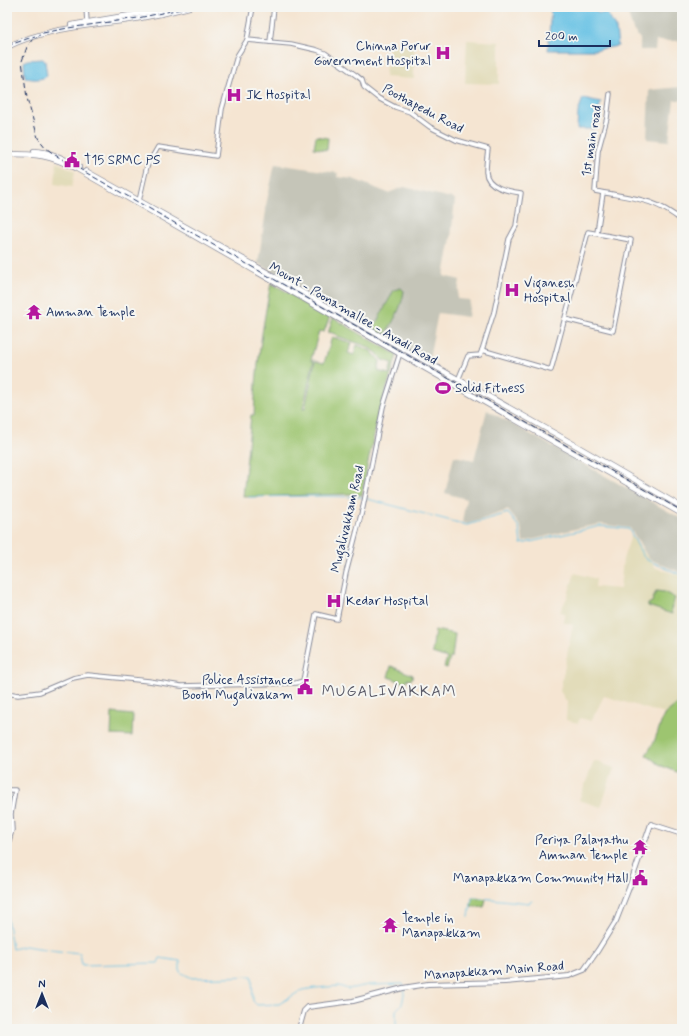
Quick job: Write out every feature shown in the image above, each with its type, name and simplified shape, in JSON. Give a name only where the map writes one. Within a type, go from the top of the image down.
[{"type":"main road","points":[[7,46],[23,37],[46,30],[178,7]]},
{"type":"main road","points":[[7,46],[56,30],[135,19],[168,9],[189,7]]},
{"type":"main road","name":"Mount - Poonamallee - Avadi Road","points":[[7,153],[38,151],[60,156],[91,176],[137,201],[336,318],[450,375],[682,507]]},
{"type":"main road","name":"Mount - Poonamallee - Avadi Road","points":[[155,212],[339,312],[447,380],[682,514]]},
{"type":"main road","points":[[336,318],[339,312]]},
{"type":"main road","points":[[447,380],[450,375]]},
{"type":"main road","name":"Manapakkam Main Road","points":[[299,1029],[304,1011],[308,1007],[353,1001],[405,988],[448,983],[505,982],[570,976],[584,970],[616,921],[651,824],[682,834]]},
{"type":"street","points":[[86,7],[87,22]]},
{"type":"street","points":[[137,201],[143,190],[147,166],[158,147],[216,156],[222,109],[237,56],[247,40],[253,7]]},
{"type":"street","points":[[270,42],[274,7]]},
{"type":"street","name":"Poothapedu Road","points":[[247,40],[291,44],[325,53],[362,80],[364,87],[378,98],[395,107],[410,112],[430,127],[456,140],[488,149],[486,174],[491,181],[497,187],[507,191],[521,193],[516,226],[509,238],[508,252],[494,312],[482,350]]},
{"type":"street","name":"1st main road","points":[[597,233],[603,193],[595,191],[598,151],[607,118],[610,94]]},
{"type":"street","points":[[603,193],[646,201],[661,206],[682,221]]},
{"type":"street","points":[[458,380],[468,356],[480,355],[482,350],[551,370],[588,232],[631,240],[614,331],[565,319]]},
{"type":"street","name":"Mugalivakkam Road","points":[[7,693],[18,695],[40,692],[73,678],[88,675],[149,681],[181,686],[296,684],[303,681],[316,614],[337,619],[346,573],[365,496],[383,407],[400,351]]},
{"type":"street","points":[[7,790],[15,790],[11,814],[12,830],[7,848]]},
{"type":"shaded area","points":[[628,7],[682,7],[682,41],[656,41],[655,50],[640,50],[640,39],[633,30],[628,14]]},
{"type":"shaded area","points":[[467,40],[499,42],[499,84],[465,83]]},
{"type":"shaded area","points":[[389,44],[414,44],[414,79],[385,77],[386,66],[389,66]]},
{"type":"shaded area","points":[[681,87],[682,100],[674,100],[669,141],[647,139],[649,90]]},
{"type":"shaded area","points":[[57,162],[75,171],[72,187],[55,184]]},
{"type":"shaded area","points":[[275,164],[338,173],[337,177],[353,179],[388,193],[404,187],[455,199],[451,238],[444,276],[460,280],[457,299],[470,300],[468,317],[438,313],[428,363],[383,338],[394,320],[403,299],[394,290],[372,331],[258,263],[266,205]]},
{"type":"shaded area","points":[[487,410],[682,519],[682,573],[649,559],[630,528],[601,524],[523,542],[521,527],[508,510],[468,524],[462,522],[466,499],[445,493],[454,456],[474,460]]},
{"type":"shaded area","points":[[631,536],[656,568],[682,576],[682,700],[665,714],[604,696],[591,721],[580,718],[578,723],[566,720],[567,702],[560,691],[573,625],[563,622],[565,613],[560,612],[567,598],[575,573],[596,579],[595,587],[620,589],[623,559]]},
{"type":"shaded area","points":[[594,761],[614,768],[601,807],[579,800]]},
{"type":"green space","points":[[316,136],[328,138],[327,150],[314,148]]},
{"type":"green space","points":[[271,283],[330,316],[324,332],[319,331],[311,360],[314,360],[303,408],[305,408],[315,361],[324,363],[332,337],[352,343],[348,353],[354,355],[357,345],[371,351],[380,361],[378,371],[389,374],[392,363],[382,360],[377,353],[366,346],[330,332],[328,333],[333,318],[397,355],[379,413],[362,495],[243,497],[251,415],[254,415],[260,349]]},
{"type":"green space","points":[[401,288],[404,291],[399,310],[383,338],[372,331],[394,290]]},
{"type":"green space","points":[[656,591],[664,592],[675,598],[671,609],[672,614],[648,606],[648,604],[652,602]]},
{"type":"green space","points":[[435,630],[455,634],[452,658],[450,658],[447,668],[444,667],[447,658],[432,653]]},
{"type":"green space","points":[[391,666],[413,675],[411,680],[407,679],[405,683],[388,677]]},
{"type":"green space","points":[[682,700],[682,774],[662,766],[646,755],[654,742],[664,715]]},
{"type":"green space","points":[[112,713],[133,715],[132,736],[111,735]]},
{"type":"green space","points":[[472,897],[486,899],[484,907],[471,906]]},
{"type":"water","points":[[551,7],[592,7],[598,13],[607,13],[616,29],[618,46],[595,50],[548,50]]},
{"type":"water","points":[[43,59],[45,61],[47,76],[36,79],[25,77],[24,62],[27,60]]},
{"type":"water","points":[[583,98],[601,102],[593,129],[577,129],[578,112]]},
{"type":"water","points":[[7,793],[11,794],[9,813],[7,813]]},
{"type":"waterway","points":[[249,497],[360,497],[467,525],[508,513],[519,527],[521,544],[600,526],[629,529],[643,556],[647,560],[682,575]]},
{"type":"waterway","points":[[469,917],[472,897],[529,903],[532,901]]},
{"type":"waterway","points":[[7,917],[12,949],[25,946],[80,953],[82,965],[158,963],[160,958],[180,961],[180,972],[192,978],[252,976],[253,1001],[257,1005],[279,1004],[302,990],[315,988],[339,986],[348,989],[368,985],[403,984],[404,987]]},
{"type":"waterway","points":[[396,1029],[396,1010],[402,1004],[405,990]]},
{"type":"railway","points":[[190,7],[138,18],[43,33],[32,40],[27,47],[22,61],[27,98],[38,138],[46,148],[55,155],[682,511]]},
{"type":"railway","points":[[7,46],[35,36]]},
{"type":"place","name":"Chinna Porur Government Hospital","points":[[443,53]]},
{"type":"place","name":"JK Hospital","points":[[234,95]]},
{"type":"place","name":"T15 SRMC PS","points":[[72,160]]},
{"type":"place","name":"Viganesh Hospital","points":[[512,290]]},
{"type":"place","name":"Amman Temple","points":[[34,312]]},
{"type":"place","name":"Solid Fitness","points":[[443,388]]},
{"type":"place","name":"Kedar Hospital","points":[[334,601]]},
{"type":"place","name":"Police Assistance Booth Mugalivakam","points":[[305,687]]},
{"type":"place","name":"Periya Palayathu Amman Temple","points":[[640,847]]},
{"type":"place","name":"Manapakkam Community Hall","points":[[640,878]]},
{"type":"place","name":"Temple in Manapakkam","points":[[390,925]]},
{"type":"district","name":"MUGALIVAKKAM","points":[[389,692]]}]
